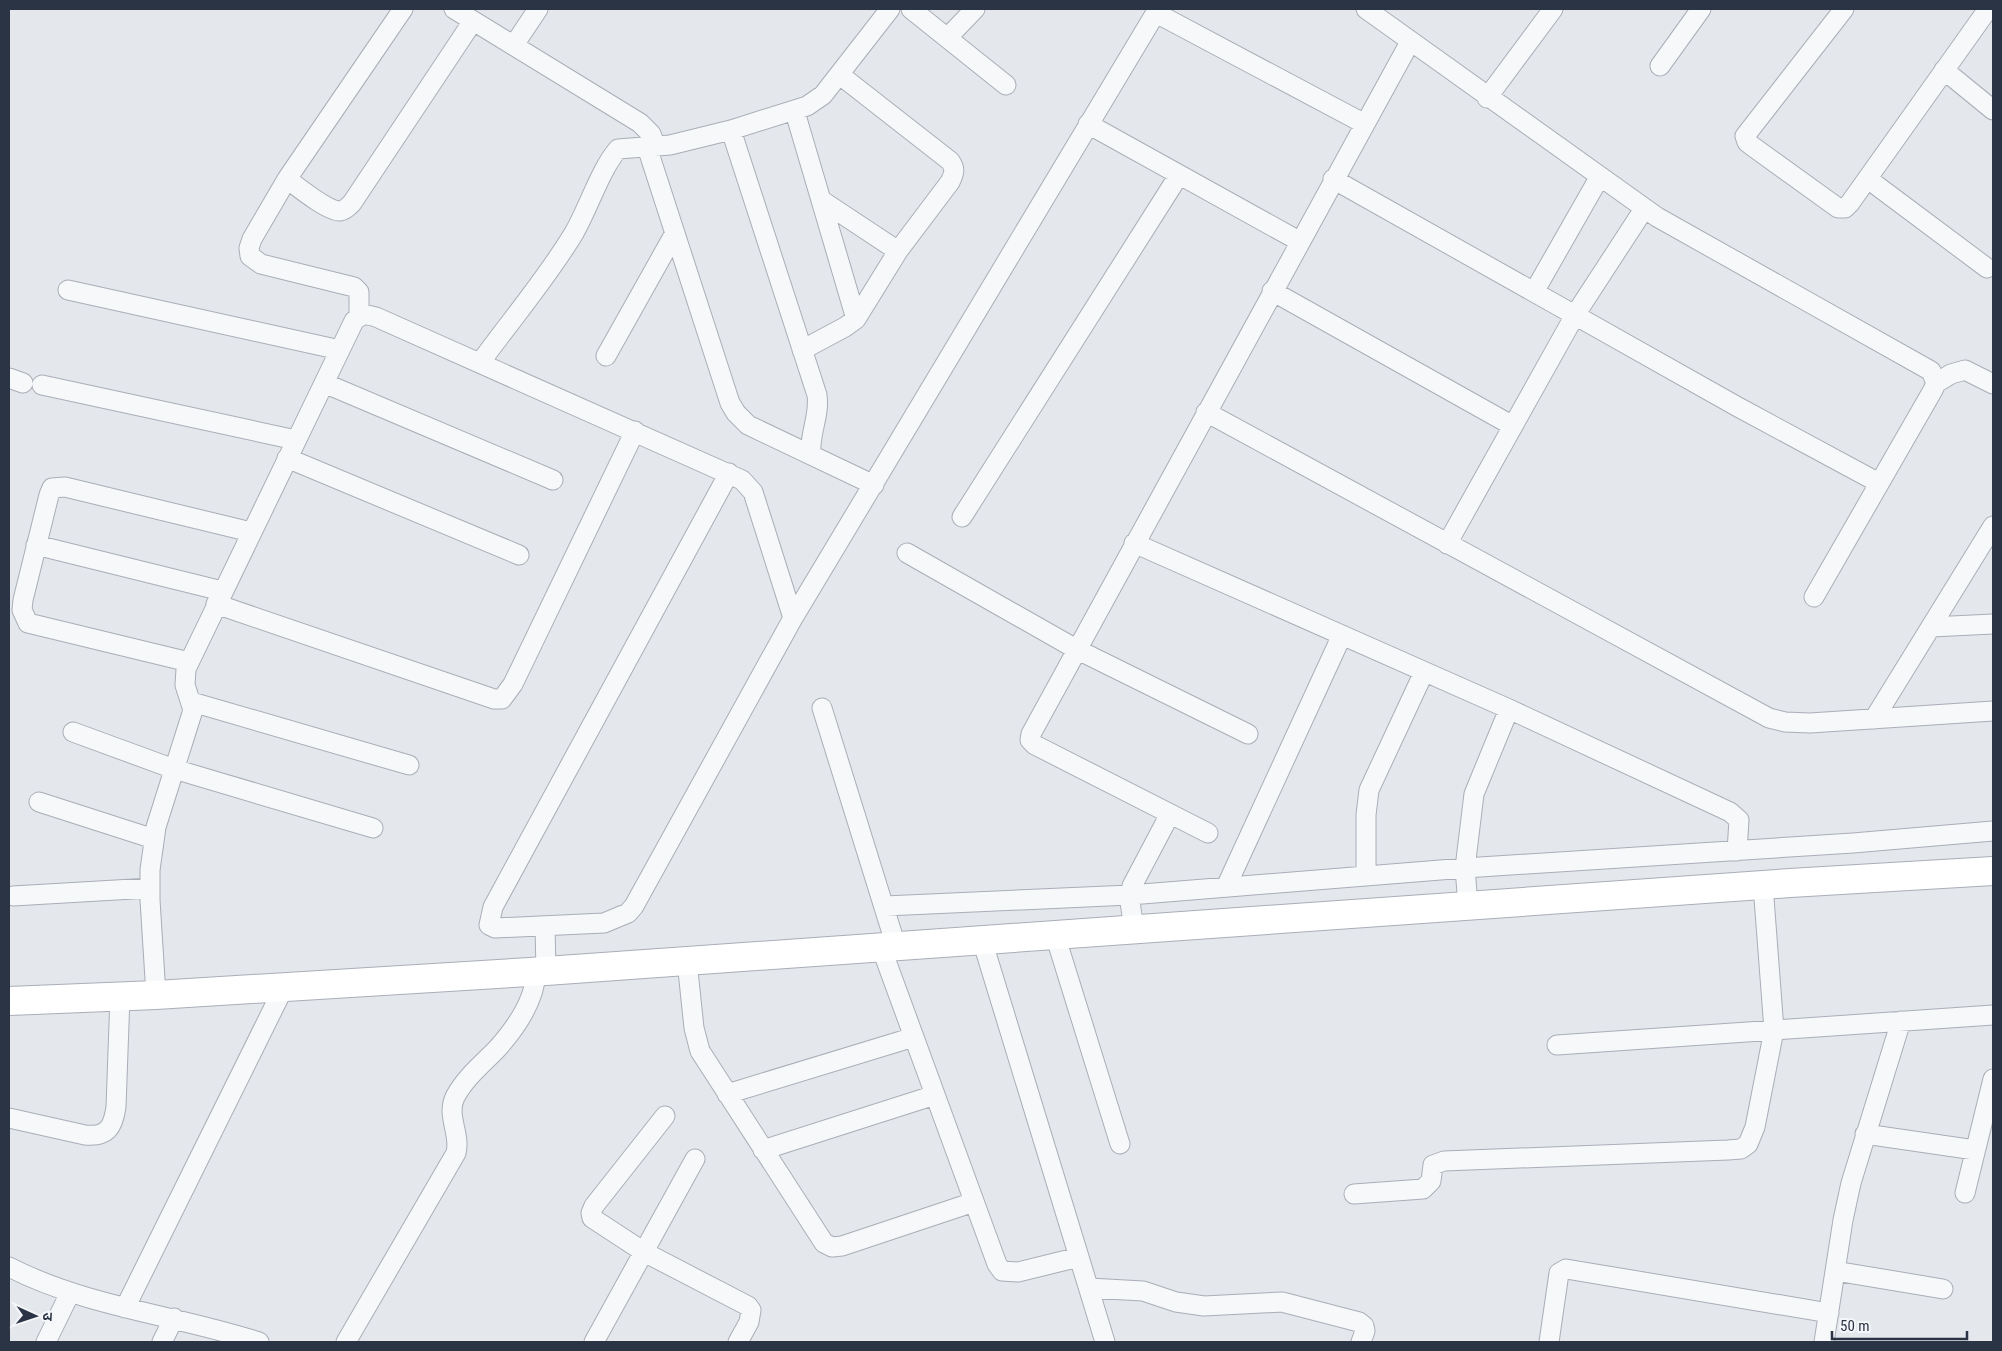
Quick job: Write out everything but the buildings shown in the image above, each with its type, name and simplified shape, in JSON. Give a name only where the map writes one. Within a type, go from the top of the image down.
[{"type":"street","points":[[359,316],[360,292],[354,287],[262,264],[250,256],[249,248],[252,239],[286,180],[403,9]]},
{"type":"street","points":[[454,9],[640,122],[651,134],[652,147],[676,233],[730,403],[736,413],[748,425],[874,485]]},
{"type":"street","points":[[514,45],[538,9]]},
{"type":"street","points":[[480,363],[573,234],[613,154],[618,148],[625,146],[652,147],[732,130],[795,112],[823,94],[890,9]]},
{"type":"street","points":[[911,9],[1006,84]]},
{"type":"street","points":[[948,37],[975,9]]},
{"type":"street","points":[[1366,9],[1487,98],[1644,209],[1931,371],[1936,383]]},
{"type":"street","points":[[1660,66],[1701,9]]},
{"type":"street","points":[[1844,9],[1745,136],[1747,142],[1752,146],[1838,208],[1845,208],[1850,204],[1988,9]]},
{"type":"street","points":[[1487,98],[1549,10]]},
{"type":"street","points":[[729,473],[493,907],[489,925],[495,928],[545,932],[604,923],[628,913],[634,906],[792,618],[874,485],[1157,11],[1363,123]]},
{"type":"street","points":[[286,180],[331,209],[339,211],[346,209],[352,203],[474,21]]},
{"type":"street","points":[[1208,833],[1035,745],[1030,740],[1034,726],[1363,123],[1410,42]]},
{"type":"street","points":[[1944,70],[1993,110]]},
{"type":"street","points":[[802,350],[845,328],[856,319],[898,251],[954,174],[954,167],[840,74]]},
{"type":"street","points":[[795,112],[856,319]]},
{"type":"street","points":[[1088,124],[1299,241]]},
{"type":"street","points":[[732,130],[819,406],[818,416],[811,437],[811,454]]},
{"type":"street","points":[[962,517],[1179,175]]},
{"type":"street","points":[[1534,292],[1599,178]]},
{"type":"street","points":[[1333,179],[1879,484]]},
{"type":"street","points":[[1868,179],[1987,268]]},
{"type":"street","points":[[821,200],[898,251]]},
{"type":"street","points":[[1447,544],[1575,315],[1644,209]]},
{"type":"street","points":[[606,356],[676,233]]},
{"type":"street","points":[[68,290],[340,350]]},
{"type":"street","points":[[1272,291],[1513,426]]},
{"type":"street","points":[[156,990],[150,888],[154,839],[174,768],[192,719],[192,702],[184,677],[219,597],[354,321],[359,316],[367,314],[376,317],[742,480],[753,492],[792,618]]},
{"type":"street","points":[[1814,597],[1936,383],[1951,374],[1965,370],[1993,384]]},
{"type":"street","points":[[324,383],[553,480]]},
{"type":"street","points":[[42,385],[296,440]]},
{"type":"street","points":[[1206,412],[1769,718],[1785,722],[1810,723],[1993,711]]},
{"type":"street","points":[[36,545],[219,597],[494,699],[502,699],[509,693],[635,431]]},
{"type":"street","points":[[287,458],[519,555]]},
{"type":"street","points":[[189,662],[28,623],[22,610],[23,600],[48,495],[52,488],[58,486],[251,532]]},
{"type":"street","points":[[1874,719],[1993,526]]},
{"type":"street","points":[[1134,543],[1508,709],[1730,812],[1739,820],[1737,851]]},
{"type":"street","points":[[908,553],[1076,649],[1248,734]]},
{"type":"street","points":[[1931,627],[1993,624]]},
{"type":"street","points":[[1226,887],[1342,635]]},
{"type":"street","points":[[1366,875],[1366,815],[1370,790],[1424,672]]},
{"type":"street","points":[[192,702],[409,765]]},
{"type":"street","points":[[822,708],[889,932],[914,1037],[997,1264],[1002,1271],[1018,1272],[1079,1257]]},
{"type":"street","points":[[1467,886],[1474,794],[1508,709]]},
{"type":"street","points":[[73,732],[174,768],[373,828]]},
{"type":"street","points":[[39,802],[154,839]]},
{"type":"street","points":[[1132,912],[1137,875],[1170,814]]},
{"type":"street","points":[[9,1001],[120,996],[156,990],[284,987],[543,968],[687,961],[889,932],[1467,886],[1737,851],[1993,831]]},
{"type":"street","points":[[889,932],[982,940],[1055,935],[1226,887],[1366,875],[1467,886],[1763,885],[1993,871]]},
{"type":"street","points":[[1354,1194],[1423,1189],[1431,1181],[1433,1165],[1444,1161],[1741,1149],[1748,1144],[1755,1126],[1774,1030],[1763,885]]},
{"type":"street","points":[[13,896],[150,888]]},
{"type":"street","points":[[346,1342],[456,1153],[457,1146],[451,1115],[456,1094],[506,1038],[527,1005],[543,968],[545,932]]},
{"type":"street","points":[[1055,935],[1120,1144]]},
{"type":"street","points":[[982,940],[1106,1342]]},
{"type":"street","points":[[687,961],[696,1040],[727,1094],[824,1243],[832,1247],[974,1202]]},
{"type":"street","points":[[125,1308],[284,987]]},
{"type":"street","points":[[9,1118],[85,1135],[98,1136],[108,1130],[114,1120],[116,1107],[120,996]]},
{"type":"street","points":[[1558,1045],[1993,1015]]},
{"type":"street","points":[[1824,1342],[1845,1211],[1865,1134],[1901,1021]]},
{"type":"street","points":[[727,1094],[914,1037]]},
{"type":"street","points":[[1965,1193],[1993,1079]]},
{"type":"street","points":[[763,1150],[935,1095]]},
{"type":"street","points":[[665,1116],[594,1206],[591,1213],[596,1222],[644,1252],[748,1306],[752,1310],[752,1315],[738,1342]]},
{"type":"street","points":[[1865,1134],[1975,1150]]},
{"type":"street","points":[[594,1342],[695,1159]]},
{"type":"street","points":[[9,1267],[70,1293],[125,1308],[174,1318],[259,1342]]},
{"type":"street","points":[[1548,1342],[1555,1287],[1559,1273],[1566,1268],[1829,1313]]},
{"type":"street","points":[[1835,1271],[1943,1289]]},
{"type":"street","points":[[1089,1288],[1143,1291],[1176,1302],[1204,1306],[1282,1302],[1359,1322],[1364,1326],[1364,1341]]},
{"type":"street","points":[[46,1342],[70,1293]]},
{"type":"street","points":[[162,1342],[174,1318]]}]
